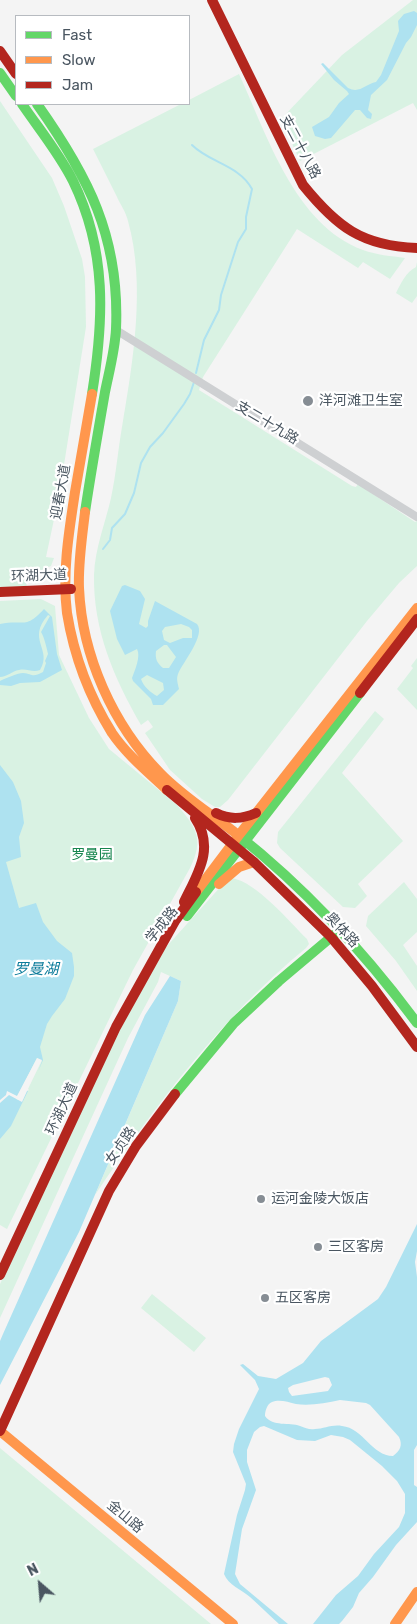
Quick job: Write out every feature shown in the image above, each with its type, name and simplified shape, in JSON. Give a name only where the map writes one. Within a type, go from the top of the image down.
[{"type":"main road","name":"支二十八路","points":[[212,0],[302,185],[316,202],[339,224],[375,243],[417,248]]},
{"type":"main road","points":[[0,51],[15,73]]},
{"type":"main road","points":[[0,74],[15,95]]},
{"type":"main road","name":"迎春大道","points":[[23,105],[60,158],[73,181],[84,209],[98,258],[102,294],[99,350],[69,531],[66,589],[72,638],[78,662],[93,699],[113,734],[130,755],[185,800],[236,847]]},
{"type":"main road","name":"迎春大道","points":[[38,105],[73,155],[88,183],[100,212],[112,262],[116,330],[82,534],[79,588],[85,636],[92,662],[100,683],[122,724],[160,773],[185,800],[243,838]]},
{"type":"main road","points":[[69,531],[82,534]]},
{"type":"main road","name":"环湖大道","points":[[0,592],[79,588]]},
{"type":"main road","name":"学成路","points":[[155,956],[177,924],[417,608]]},
{"type":"main road","name":"学成路","points":[[260,816],[417,619]]},
{"type":"main road","points":[[72,638],[85,636]]},
{"type":"main road","points":[[185,800],[222,817],[234,819],[260,816],[258,843],[263,855]]},
{"type":"main road","points":[[177,924],[206,852],[206,836],[185,800]]},
{"type":"main road","name":"奥体路","points":[[243,838],[341,929],[371,963],[417,1023]]},
{"type":"main road","name":"奥体路","points":[[236,847],[331,937],[372,986],[417,1047]]},
{"type":"main road","points":[[177,924],[238,867],[248,862],[254,862]]},
{"type":"main road","name":"女贞路","points":[[0,1431],[100,1210],[131,1154],[182,1085],[234,1023],[278,981],[341,929]]},
{"type":"main road","name":"环湖大道","points":[[0,1275],[116,1027],[155,956]]},
{"type":"main road","name":"金山路","points":[[0,1431],[233,1624]]},
{"type":"main road","points":[[395,1624],[417,1592]]},
{"type":"street","name":"支二十九路","points":[[116,330],[417,517]]},
{"type":"green space","points":[[413,0],[417,0],[417,110],[413,103],[300,161],[282,122],[283,117],[342,55]]},
{"type":"green space","points":[[239,74],[286,176],[301,199],[319,221],[339,238],[363,250],[405,258],[390,279],[363,262],[358,268],[297,229],[203,377],[199,390],[352,486],[356,487],[358,484],[415,522],[417,521],[417,566],[399,583],[367,621],[228,800],[220,807],[215,807],[202,799],[170,770],[145,733],[153,727],[148,720],[141,725],[122,689],[107,653],[97,615],[94,575],[98,546],[111,498],[121,436],[136,324],[137,297],[133,246],[127,218],[93,149],[179,105],[190,105],[190,99]]},
{"type":"green space","points":[[0,101],[52,178],[64,206],[82,259],[85,277],[86,327],[59,496],[46,557],[54,558],[51,566],[39,571],[26,581],[27,588],[0,588]]},
{"type":"green space","points":[[417,262],[417,296],[412,303],[396,293],[407,275],[416,267]]},
{"type":"green space","name":"罗曼园","points":[[41,599],[55,606],[59,655],[89,718],[109,749],[177,805],[194,828],[197,850],[190,868],[133,970],[7,1229],[0,1225],[0,601]]},
{"type":"green space","points":[[417,658],[417,710],[397,689],[413,668],[411,666]]},
{"type":"green space","points":[[375,711],[384,719],[342,773],[403,841],[358,884],[367,896],[355,908],[343,907],[280,848],[277,843],[278,832]]},
{"type":"green space","points":[[232,878],[241,881],[262,894],[307,939],[309,944],[246,1003],[218,1033],[166,1095],[95,1195],[178,1001],[181,981],[161,972],[158,982],[128,1038],[0,1318],[0,1284],[120,1027],[158,956],[223,884]]},
{"type":"green space","points":[[404,882],[417,899],[417,932],[403,945],[417,966],[417,991],[396,961],[366,926],[368,916]]},
{"type":"green space","points":[[152,1294],[206,1338],[194,1352],[141,1308]]},
{"type":"green space","points":[[0,1448],[211,1624],[0,1624]]},
{"type":"water","points":[[414,11],[417,13],[417,25],[411,37],[387,80],[371,95],[368,110],[372,114],[371,119],[367,118],[360,110],[355,110],[331,138],[325,139],[315,136],[312,127],[329,117],[339,103],[349,94],[321,64],[323,63],[352,90],[376,82],[381,75],[399,31],[398,21],[404,14]]},
{"type":"water","points":[[125,585],[140,591],[145,599],[139,624],[146,628],[155,601],[197,624],[199,629],[199,635],[193,649],[178,674],[179,689],[163,705],[153,705],[151,699],[133,681],[132,678],[138,659],[137,649],[125,655],[117,639],[110,611],[122,586]],"holes":[[[181,624],[192,630],[192,638],[183,638],[170,643],[164,640],[162,631],[165,627]],[[167,645],[176,657],[169,668],[163,668],[159,664],[156,659],[156,651]],[[147,675],[163,683],[164,690],[157,696],[148,689],[141,679]]]},
{"type":"water","points":[[44,609],[52,617],[57,654],[62,670],[40,682],[20,683],[11,686],[0,685],[0,681],[15,675],[23,673],[34,675],[43,672],[48,654],[41,632],[50,616],[48,615],[39,631],[44,656],[40,670],[19,670],[0,677],[0,624],[28,622]]},
{"type":"water","name":"罗曼湖","points":[[0,765],[13,782],[21,801],[24,823],[19,837],[21,857],[6,862],[19,908],[36,903],[43,922],[57,941],[72,953],[74,976],[65,999],[47,1024],[40,1047],[43,1060],[38,1072],[42,1061],[37,1058],[16,1099],[22,1101],[28,1091],[11,1126],[0,1139]]},
{"type":"water","points":[[170,976],[181,981],[178,1001],[79,1232],[0,1385],[0,1341],[145,1015]]},
{"type":"water","points":[[417,1224],[415,1262],[417,1277],[417,1445],[414,1450],[414,1485],[417,1487],[417,1522],[396,1545],[359,1593],[353,1607],[339,1624],[313,1624],[336,1595],[358,1576],[374,1554],[399,1527],[405,1513],[405,1494],[397,1481],[382,1466],[350,1440],[331,1435],[315,1441],[297,1440],[264,1426],[260,1427],[254,1432],[247,1450],[247,1462],[256,1490],[242,1529],[235,1574],[240,1584],[288,1624],[279,1624],[250,1597],[232,1584],[224,1574],[246,1484],[233,1452],[234,1444],[239,1429],[259,1389],[255,1380],[240,1365],[243,1364],[258,1376],[276,1379],[303,1363],[321,1341],[378,1299],[386,1287]],"holes":[[[325,1377],[329,1378],[332,1385],[328,1391],[292,1396],[289,1392],[288,1388],[293,1385]],[[340,1400],[370,1405],[399,1437],[401,1445],[397,1452],[393,1456],[379,1452],[356,1432],[342,1426],[309,1429],[296,1425],[272,1422],[265,1416],[268,1406],[275,1401],[307,1405]]]},
{"type":"pier","points":[[37,1058],[42,1060],[22,1102],[9,1095],[0,1103],[0,1100],[6,1095],[7,1091],[17,1096]]},
{"type":"waterway","points":[[192,145],[207,156],[232,169],[252,189],[246,217],[246,229],[238,242],[221,295],[219,310],[204,340],[196,373]]},
{"type":"waterway","points":[[103,549],[110,540],[112,528],[125,514],[134,493],[141,463],[150,447],[163,433],[184,404],[194,382]]},
{"type":"traffic: fast","points":[[0,73],[15,95]]},
{"type":"traffic: fast","points":[[23,105],[55,151],[73,181],[92,233],[100,286],[99,339],[92,394]]},
{"type":"traffic: fast","points":[[38,105],[71,157],[85,183],[97,209],[113,265],[116,296],[116,329],[85,512]]},
{"type":"traffic: fast","points":[[187,916],[360,693]]},
{"type":"traffic: fast","points":[[238,835],[287,877],[334,923],[377,972],[417,1023]]},
{"type":"traffic: fast","points":[[175,1094],[234,1023],[279,981],[336,933]]},
{"type":"traffic: slow","points":[[92,394],[67,552],[65,583],[70,629],[78,660],[96,705],[112,733],[131,756],[167,790]]},
{"type":"traffic: slow","points":[[85,512],[79,569],[81,614],[86,639],[103,688],[128,733],[160,773],[188,798],[238,835]]},
{"type":"traffic: slow","points":[[196,892],[417,608]]},
{"type":"traffic: slow","points":[[219,884],[239,867],[254,862]]},
{"type":"traffic: slow","points":[[0,1431],[233,1624]]},
{"type":"traffic: slow","points":[[395,1624],[417,1592]]},
{"type":"traffic: jam","points":[[212,0],[303,185],[315,200],[352,232],[381,243],[417,248]]},
{"type":"traffic: jam","points":[[0,51],[15,73]]},
{"type":"traffic: jam","points":[[0,592],[71,589]]},
{"type":"traffic: jam","points":[[360,693],[417,619]]},
{"type":"traffic: jam","points":[[167,790],[254,862],[331,937],[372,986],[417,1047]]},
{"type":"traffic: jam","points":[[216,813],[236,818],[256,813]]},
{"type":"traffic: jam","points":[[184,902],[199,871],[204,850],[201,829],[195,818]]},
{"type":"traffic: jam","points":[[0,1275],[116,1027],[175,921],[196,892]]},
{"type":"traffic: jam","points":[[0,1431],[109,1191],[136,1146],[175,1094]]},
{"type":"place","name":"洋河滩卫生室","points":[[308,401]]},
{"type":"place","name":"运河金陵大饭店","points":[[261,1199]]},
{"type":"place","name":"三区客房","points":[[318,1247]]},
{"type":"place","name":"五区客房","points":[[265,1298]]}]
